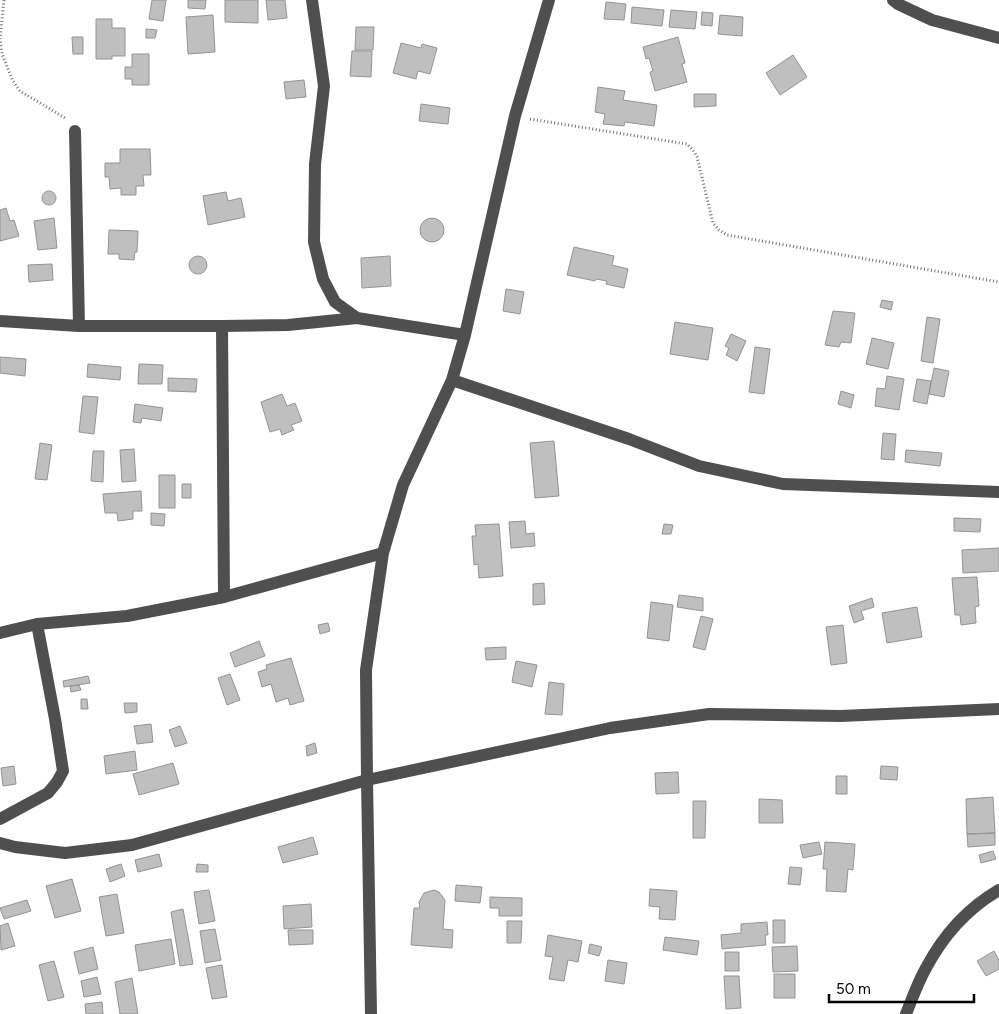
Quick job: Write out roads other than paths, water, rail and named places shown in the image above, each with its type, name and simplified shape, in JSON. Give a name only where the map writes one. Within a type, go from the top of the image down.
[{"type":"street","points":[[312,0],[324,86],[315,164],[314,242],[323,279],[335,302],[357,318]]},
{"type":"street","points":[[371,1014],[366,780],[366,670],[383,553],[403,485],[452,380],[465,335],[515,116],[549,0]]},
{"type":"street","points":[[893,0],[932,20],[999,38]]},
{"type":"street","points":[[75,131],[79,326]]},
{"type":"street","points":[[0,321],[79,326],[222,326],[288,325],[357,318],[465,335]]},
{"type":"street","points":[[222,326],[224,597]]},
{"type":"street","points":[[452,380],[629,439],[700,466],[783,484],[999,492]]},
{"type":"street","points":[[0,633],[37,624],[127,616],[224,597],[383,553]]},
{"type":"street","points":[[0,819],[48,793],[63,771],[56,719],[37,624]]},
{"type":"street","points":[[0,843],[65,853],[132,845],[366,780],[610,728],[709,714],[841,716],[999,709]]},
{"type":"street","points":[[906,1014],[926,968],[954,926],[987,897],[999,890]]}]
